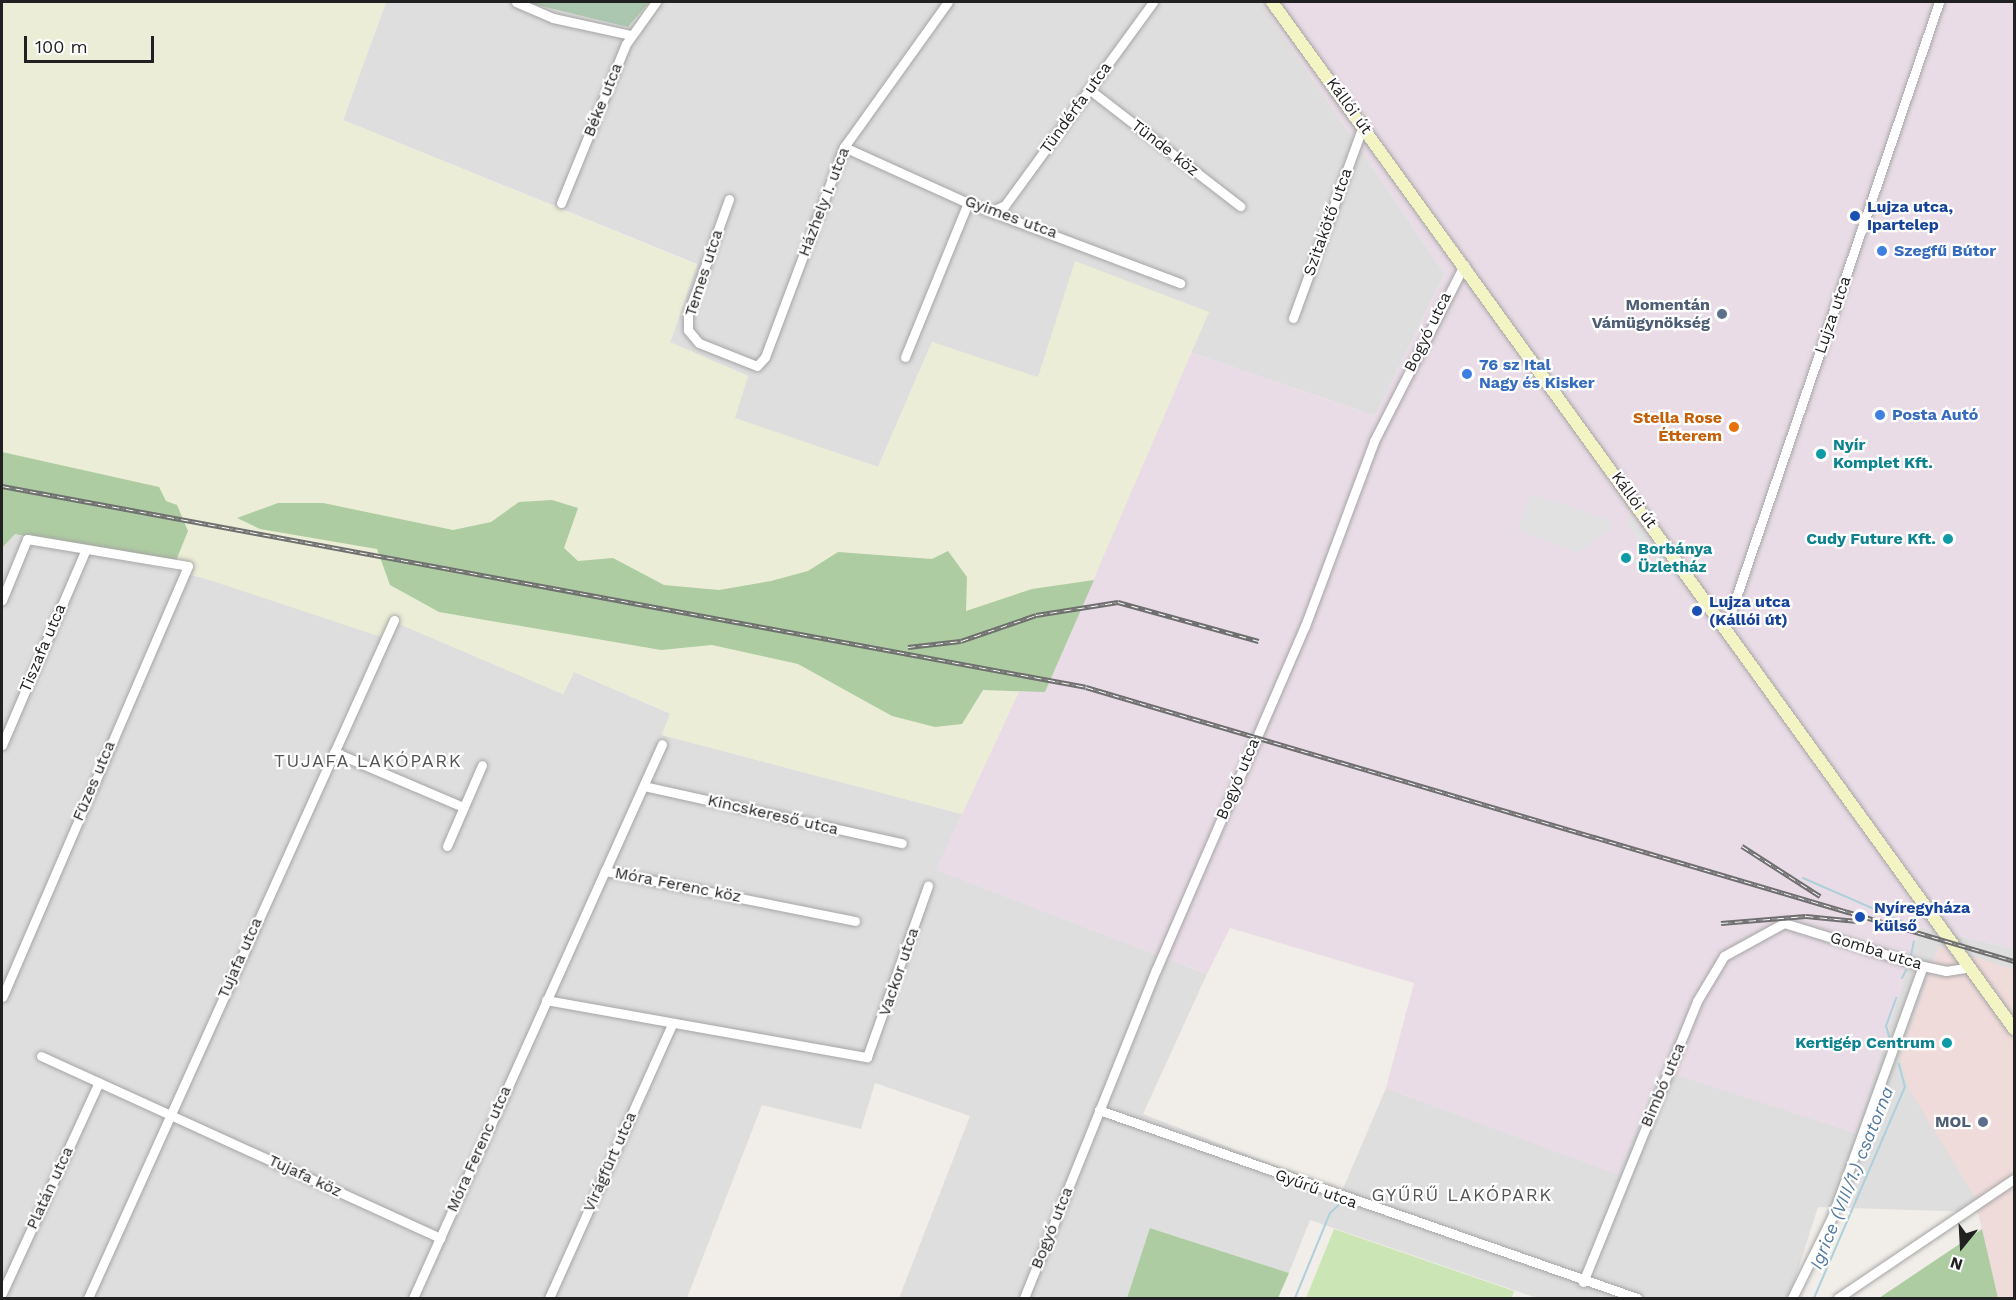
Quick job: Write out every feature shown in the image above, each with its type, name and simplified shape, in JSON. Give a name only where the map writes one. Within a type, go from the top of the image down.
[{"type":"main road","name":"Kállói út","points":[[1272,2],[1726,627],[2014,1029]]},
{"type":"street","points":[[516,2],[553,18],[631,35]]},
{"type":"street","name":"Béke utca","points":[[561,203],[631,35],[656,2]]},
{"type":"street","name":"Házhely I. utca","points":[[765,357],[844,147],[948,2]]},
{"type":"street","name":"Tündérfa utca","points":[[994,210],[1005,205],[1153,2]]},
{"type":"street","name":"Lujza utca","points":[[1726,627],[1939,2]]},
{"type":"street","name":"Tünde köz","points":[[1090,90],[1240,206]]},
{"type":"street","name":"Szitakötő utca","points":[[1293,318],[1363,126]]},
{"type":"street","name":"Gyimes utca","points":[[844,147],[968,202],[994,210],[1180,283]]},
{"type":"street","name":"Temes utca","points":[[729,199],[688,314],[688,330],[699,343],[745,365],[757,366],[765,357]]},
{"type":"street","points":[[905,357],[968,202]]},
{"type":"street","name":"Bogyó utca","points":[[1024,1299],[1099,1110],[1305,626],[1374,441],[1464,265]]},
{"type":"street","points":[[2,600],[27,539],[85,551],[188,566]]},
{"type":"street","name":"Tiszafa utca","points":[[2,745],[85,551]]},
{"type":"street","name":"Füzes utca","points":[[2,997],[192,557]]},
{"type":"street","name":"Tujafa utca","points":[[88,1299],[394,620]]},
{"type":"street","points":[[604,871],[662,744]]},
{"type":"street","points":[[334,752],[463,807]]},
{"type":"street","points":[[447,846],[482,765]]},
{"type":"street","name":"Kincskereső utca","points":[[644,786],[902,843]]},
{"type":"street","name":"Móra Ferenc köz","points":[[546,1000],[604,871],[855,921]]},
{"type":"street","name":"Vackor utca","points":[[671,1026],[867,1057],[928,886]]},
{"type":"street","name":"Gomba utca","points":[[1784,923],[1923,966],[1946,971],[1970,967]]},
{"type":"street","name":"Bimbó utca","points":[[1583,1282],[1710,974],[1724,956],[1784,923]]},
{"type":"street","points":[[1792,1299],[1832,1217],[1923,966]]},
{"type":"street","points":[[546,1000],[671,1026]]},
{"type":"street","name":"Móra Ferenc utca","points":[[413,1299],[546,1000]]},
{"type":"street","name":"Virágfürt utca","points":[[549,1299],[671,1026]]},
{"type":"street","name":"Tujafa köz","points":[[41,1056],[440,1238]]},
{"type":"street","name":"Platán utca","points":[[2,1293],[99,1082]]},
{"type":"street","name":"Gyűrű utca","points":[[1099,1110],[1583,1282],[1637,1299]]},
{"type":"street","points":[[1838,1299],[2012,1183]]},
{"type":"shaded area","points":[[386,2],[524,2],[628,27],[649,2],[1260,2],[1445,274],[1375,416],[1189,352],[1209,312],[1038,378],[932,342],[878,467],[734,418],[748,376],[670,343],[697,264],[343,120]]},
{"type":"shaded area","points":[[1260,2],[2014,2],[2014,949],[1920,927],[1856,1133],[1661,1070],[1618,1175],[1386,1088],[1414,983],[1230,928],[1207,974],[936,870],[1021,687],[1045,691],[1189,352],[1375,416],[1445,274]]},
{"type":"shaded area","points":[[1532,494],[1612,521],[1609,530],[1578,553],[1517,530]]},
{"type":"shaded area","points":[[1629,514],[1672,569],[1664,574],[1626,523]]},
{"type":"shaded area","points":[[14,534],[397,623],[563,694],[574,672],[671,714],[662,735],[962,814],[937,870],[1207,974],[1143,1114],[1342,1191],[1386,1088],[1618,1174],[1661,1069],[1856,1133],[1920,927],[2014,949],[2014,1298],[1998,1298],[1978,1212],[1818,1207],[1789,1298],[1537,1298],[1310,1220],[1289,1273],[1151,1228],[1127,1298],[899,1298],[970,1116],[875,1083],[861,1129],[762,1105],[687,1298],[2,1298],[2,548]]},
{"type":"shaded area","points":[[1939,945],[2014,970],[2014,1298],[1998,1298],[1975,1197],[1909,1089],[1900,1058]]},
{"type":"green space","points":[[2,2],[386,2],[343,120],[697,265],[670,342],[748,376],[735,418],[878,467],[932,342],[1038,377],[1075,261],[1209,312],[1045,692],[1021,687],[962,814],[662,735],[670,713],[574,672],[563,694],[397,623],[381,637],[173,568],[15,534],[2,548]]},
{"type":"green space","points":[[524,2],[649,2],[628,27]]},
{"type":"green space","points":[[2,452],[159,487],[166,501],[177,505],[188,531],[173,568],[15,534],[2,548]]},
{"type":"green space","points":[[552,500],[578,508],[564,548],[578,561],[613,558],[664,585],[719,590],[771,581],[808,571],[838,552],[932,559],[948,551],[967,577],[966,611],[1032,589],[1094,580],[1045,692],[983,690],[962,724],[935,727],[892,716],[798,664],[712,645],[661,650],[439,612],[390,585],[377,549],[260,529],[237,518],[278,503],[323,503],[453,530],[491,522],[519,502]]},
{"type":"green space","points":[[1150,1228],[1289,1273],[1278,1298],[1127,1298]]},
{"type":"green space","points":[[1334,1229],[1514,1291],[1512,1298],[1306,1298]]},
{"type":"green space","points":[[1982,1229],[1998,1298],[1879,1298]]},
{"type":"waterway","name":"Igrice (VIII/1.) csatorna","points":[[1803,878],[1911,925]]},
{"type":"waterway","name":"Igrice (VIII/1.) csatorna","points":[[1911,955],[1914,941]]},
{"type":"waterway","name":"Igrice (VIII/1.) csatorna","points":[[1902,978],[1906,970]]},
{"type":"waterway","name":"Igrice (VIII/1.) csatorna","points":[[1890,1039],[1886,1026],[1896,998]]},
{"type":"waterway","name":"Igrice (VIII/1.) csatorna","points":[[1814,1298],[1905,1087],[1899,1064]]},
{"type":"waterway","points":[[1295,1298],[1330,1213],[1340,1204]]},
{"type":"railway","points":[[2,486],[1086,687],[2014,961]]},
{"type":"railway","points":[[908,647],[961,641],[1036,615],[1118,602],[1259,641]]},
{"type":"railway","points":[[1742,846],[1820,896]]},
{"type":"railway","points":[[1721,923],[1806,916],[1858,921]]},
{"type":"place","name":"Lujza utca, Ipartelep","points":[[1855,216]]},
{"type":"place","name":"Szegfű Bútor","points":[[1882,251]]},
{"type":"place","name":"Momentán Vámügynökség","points":[[1722,314]]},
{"type":"place","name":"76 sz Ital Nagy és Kisker","points":[[1467,374]]},
{"type":"place","name":"Posta Autó","points":[[1880,415]]},
{"type":"place","name":"Stella Rose Étterem","points":[[1734,427]]},
{"type":"place","name":"Nyír Komplet Kft.","points":[[1821,454]]},
{"type":"place","name":"Cudy Future Kft.","points":[[1948,539]]},
{"type":"place","name":"Borbánya Üzletház","points":[[1626,558]]},
{"type":"place","name":"Lujza utca (Kállói út)","points":[[1697,611]]},
{"type":"place","name":"Nyíregyháza külső","points":[[1860,917]]},
{"type":"place","name":"Kertigép Centrum","points":[[1947,1043]]},
{"type":"place","name":"MOL","points":[[1983,1122]]},
{"type":"district","name":"TUJAFA LAKÓPARK","points":[[368,761]]},
{"type":"district","name":"GYŰRŰ LAKÓPARK","points":[[1462,1195]]}]
